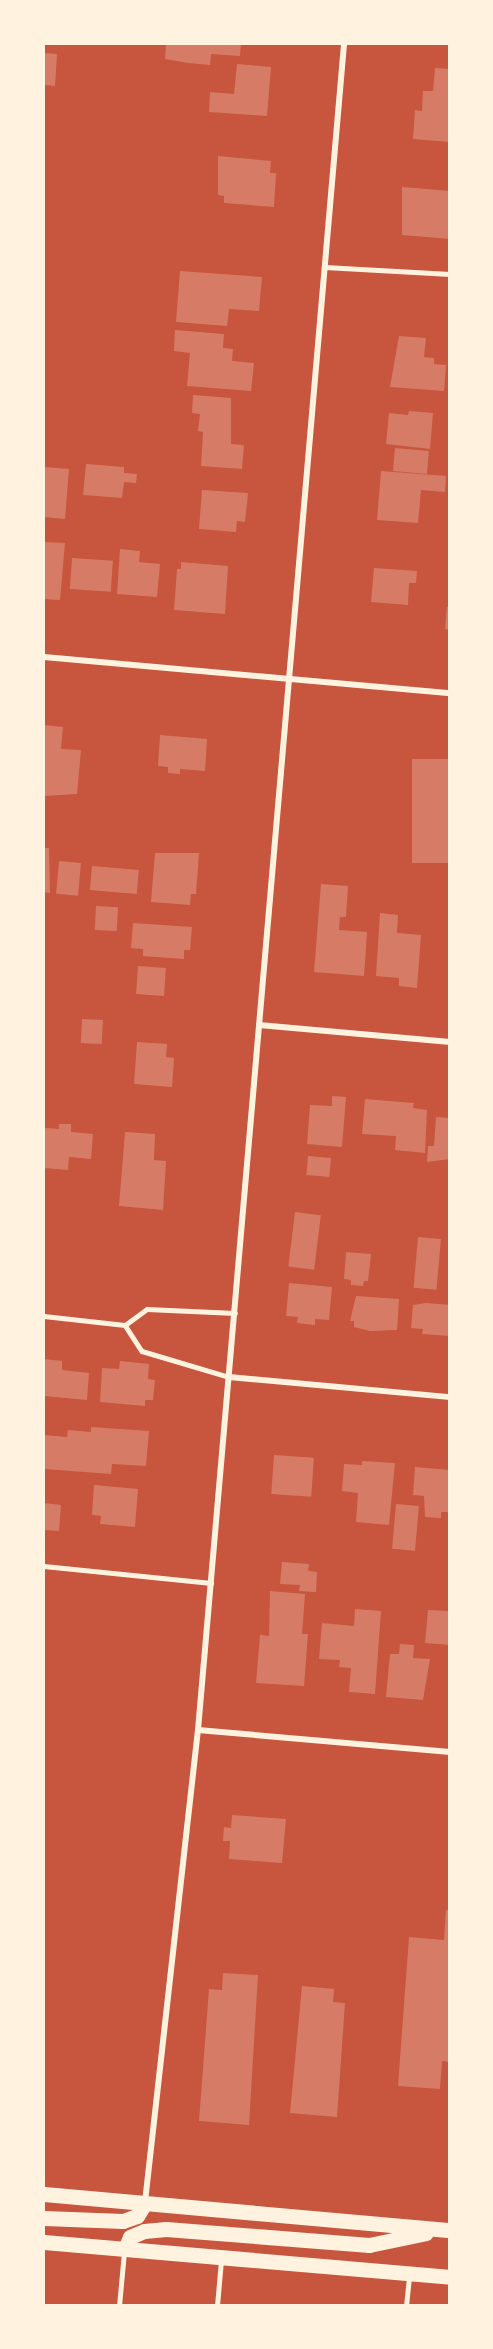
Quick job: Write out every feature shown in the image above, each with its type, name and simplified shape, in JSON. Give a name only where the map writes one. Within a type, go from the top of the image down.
[{"type":"main road","points":[[44,2194],[447,2229]]},
{"type":"main road","points":[[44,2218],[123,2222],[136,2216],[145,2203]]},
{"type":"main road","points":[[125,2249],[130,2237],[144,2231],[165,2229],[369,2245],[447,2229]]},
{"type":"main road","points":[[44,2242],[450,2277]]},
{"type":"street","points":[[145,2203],[198,1730],[344,44]]},
{"type":"street","points":[[44,657],[450,693]]},
{"type":"street","points":[[259,1025],[450,1042]]},
{"type":"street","points":[[229,1377],[450,1397]]},
{"type":"street","points":[[198,1730],[450,1752]]},
{"type":"lane","points":[[325,267],[450,274]]},
{"type":"lane","points":[[44,1316],[125,1325],[147,1309],[235,1312]]},
{"type":"lane","points":[[125,1325],[142,1351],[229,1377]]},
{"type":"lane","points":[[44,1566],[211,1583]]},
{"type":"lane","points":[[119,2306],[125,2249]]},
{"type":"lane","points":[[217,2306],[222,2258]]},
{"type":"lane","points":[[406,2306],[409,2273]]},
{"type":"building","points":[[166,44],[241,44],[240,56],[211,54],[210,65],[165,59]]},
{"type":"building","points":[[44,53],[57,54],[55,86],[44,85]]},
{"type":"building","points":[[237,64],[271,67],[267,116],[209,112],[210,92],[234,94]]},
{"type":"building","points":[[435,68],[450,69],[450,142],[413,139],[415,110],[422,111],[423,91],[433,91]]},
{"type":"building","points":[[218,156],[271,161],[270,173],[276,173],[274,207],[224,203],[224,196],[218,195]]},
{"type":"building","points":[[402,187],[450,191],[450,239],[402,235]]},
{"type":"building","points":[[180,271],[262,277],[259,311],[229,309],[227,326],[176,322]]},
{"type":"building","points":[[175,330],[224,334],[223,348],[233,349],[232,361],[254,363],[251,391],[187,386],[190,353],[174,351]]},
{"type":"building","points":[[399,336],[426,338],[424,357],[434,358],[434,364],[446,365],[444,391],[390,387]]},
{"type":"building","points":[[193,395],[231,398],[231,444],[244,445],[242,469],[201,466],[203,432],[198,431],[200,414],[192,413]]},
{"type":"building","points":[[409,411],[433,413],[430,449],[386,444],[389,413],[408,415]]},
{"type":"building","points":[[395,448],[429,451],[427,474],[393,471]]},
{"type":"building","points":[[86,464],[124,467],[124,473],[137,474],[136,483],[124,482],[122,498],[83,495]]},
{"type":"building","points":[[44,467],[69,469],[65,519],[44,517]]},
{"type":"building","points":[[381,471],[446,476],[445,492],[421,490],[418,523],[377,520]]},
{"type":"building","points":[[202,490],[248,493],[245,522],[237,521],[236,532],[199,529]]},
{"type":"building","points":[[44,542],[65,543],[60,600],[44,599]]},
{"type":"building","points":[[120,549],[140,551],[139,562],[160,564],[157,597],[117,594]]},
{"type":"building","points":[[72,558],[113,561],[111,592],[70,589]]},
{"type":"building","points":[[181,562],[228,566],[225,614],[174,610],[177,569],[181,569]]},
{"type":"building","points":[[374,568],[417,571],[416,583],[409,583],[408,605],[371,602]]},
{"type":"building","points":[[447,607],[450,607],[450,630],[445,629]]},
{"type":"building","points":[[44,725],[63,727],[61,749],[81,750],[77,794],[44,796]]},
{"type":"building","points":[[160,735],[207,739],[205,771],[180,769],[180,774],[168,773],[168,767],[158,766]]},
{"type":"building","points":[[412,759],[450,759],[450,863],[412,863]]},
{"type":"building","points":[[44,848],[49,848],[50,893],[44,892]]},
{"type":"building","points":[[155,853],[199,853],[196,894],[191,894],[190,905],[151,902]]},
{"type":"building","points":[[59,861],[81,863],[78,896],[56,894]]},
{"type":"building","points":[[92,866],[139,870],[137,894],[90,890]]},
{"type":"building","points":[[321,884],[348,886],[346,917],[340,917],[339,930],[367,932],[364,976],[314,972]]},
{"type":"building","points":[[96,906],[118,907],[117,931],[95,930]]},
{"type":"building","points":[[380,913],[398,915],[397,933],[421,935],[417,988],[399,986],[399,978],[376,976]]},
{"type":"building","points":[[133,923],[192,927],[190,950],[184,950],[184,959],[143,956],[143,949],[131,948]]},
{"type":"building","points":[[138,966],[166,968],[164,996],[136,994]]},
{"type":"building","points":[[82,1019],[103,1020],[102,1044],[81,1043]]},
{"type":"building","points":[[137,1042],[167,1044],[166,1057],[174,1058],[172,1087],[134,1084]]},
{"type":"building","points":[[332,1096],[346,1097],[342,1147],[307,1144],[310,1105],[332,1106]]},
{"type":"building","points":[[365,1099],[414,1103],[413,1108],[427,1110],[425,1153],[395,1150],[396,1136],[362,1134]]},
{"type":"building","points":[[436,1117],[450,1118],[450,1159],[427,1162],[428,1146],[434,1146]]},
{"type":"building","points":[[59,1124],[71,1124],[71,1132],[93,1134],[91,1159],[69,1157],[68,1170],[44,1168],[44,1128],[59,1129]]},
{"type":"building","points":[[125,1132],[155,1134],[154,1160],[166,1161],[163,1210],[119,1206]]},
{"type":"building","points":[[308,1156],[331,1158],[329,1177],[306,1175]]},
{"type":"building","points":[[295,1212],[321,1215],[314,1270],[288,1267]]},
{"type":"building","points":[[418,1237],[441,1239],[436,1290],[414,1288]]},
{"type":"building","points":[[346,1252],[371,1254],[368,1281],[364,1281],[363,1286],[351,1285],[351,1280],[344,1279]]},
{"type":"building","points":[[289,1283],[332,1287],[329,1320],[315,1319],[315,1325],[297,1323],[298,1317],[286,1316]]},
{"type":"building","points":[[356,1296],[399,1299],[397,1330],[370,1331],[354,1327],[354,1321],[350,1321]]},
{"type":"building","points":[[426,1303],[450,1305],[450,1336],[422,1334],[423,1329],[411,1328],[413,1305]]},
{"type":"building","points":[[44,1359],[62,1361],[62,1370],[89,1373],[87,1400],[44,1396]]},
{"type":"building","points":[[120,1361],[149,1364],[148,1379],[155,1380],[153,1400],[145,1400],[145,1406],[100,1402],[102,1368],[119,1369]]},
{"type":"building","points":[[91,1427],[149,1431],[146,1466],[112,1464],[111,1474],[44,1469],[44,1435],[67,1437],[68,1430],[91,1432]]},
{"type":"building","points":[[274,1455],[314,1458],[311,1497],[271,1494]]},
{"type":"building","points":[[362,1461],[395,1463],[389,1525],[356,1522],[358,1493],[342,1491],[344,1464],[362,1465]]},
{"type":"building","points":[[415,1467],[450,1470],[450,1512],[441,1512],[441,1518],[425,1517],[424,1496],[413,1495]]},
{"type":"building","points":[[94,1485],[138,1489],[135,1527],[100,1524],[101,1516],[92,1515]]},
{"type":"building","points":[[44,1503],[61,1505],[59,1531],[44,1530]]},
{"type":"building","points":[[396,1504],[419,1506],[415,1551],[392,1549]]},
{"type":"building","points":[[282,1562],[309,1564],[308,1571],[317,1572],[316,1592],[299,1591],[300,1585],[280,1584]]},
{"type":"building","points":[[270,1591],[305,1594],[302,1634],[308,1634],[304,1686],[256,1683],[260,1635],[269,1636]]},
{"type":"building","points":[[355,1609],[381,1611],[375,1694],[349,1692],[351,1668],[339,1667],[340,1660],[319,1659],[322,1623],[354,1626]]},
{"type":"building","points":[[428,1610],[450,1611],[450,1645],[425,1643]]},
{"type":"building","points":[[400,1644],[414,1645],[413,1658],[430,1659],[423,1700],[386,1697],[390,1654],[399,1654]]},
{"type":"building","points":[[232,1815],[286,1819],[282,1863],[229,1859],[230,1841],[223,1841],[224,1827],[231,1828]]},
{"type":"building","points":[[446,1910],[450,1910],[450,2062],[442,2061],[440,2089],[398,2086],[409,1937],[444,1940]]},
{"type":"building","points":[[223,1973],[258,1975],[249,2125],[199,2121],[209,1989],[222,1990]]},
{"type":"building","points":[[302,1986],[334,1989],[333,2002],[345,2003],[337,2117],[290,2113]]}]
